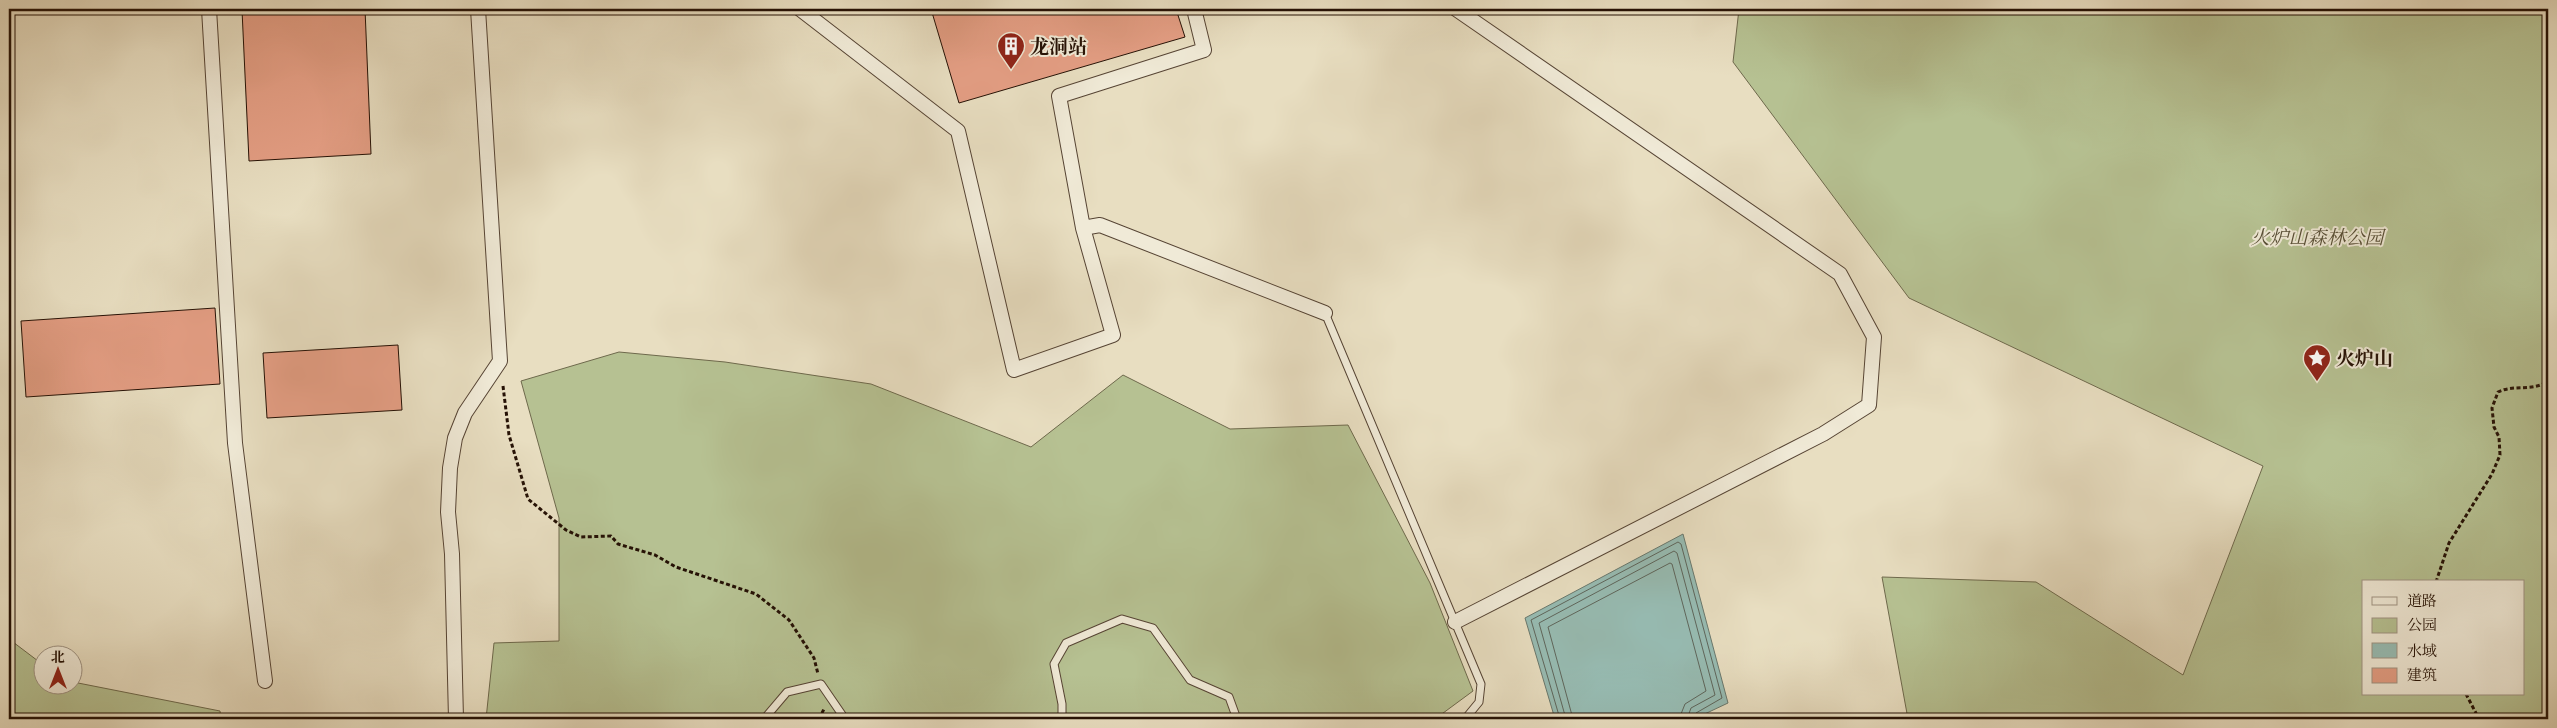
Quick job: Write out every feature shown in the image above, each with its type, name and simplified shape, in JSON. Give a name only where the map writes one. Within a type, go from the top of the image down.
[{"type":"street","points":[[209,9],[235,443],[265,681]]},
{"type":"street","points":[[456,719],[452,554],[448,512],[450,468],[456,438],[466,413],[500,361],[478,9]]},
{"type":"street","points":[[800,9],[958,131],[1014,370],[1114,336],[1084,228],[1059,96],[1204,50],[1194,9]]},
{"type":"street","points":[[1455,622],[1823,434],[1869,406],[1874,337],[1840,274],[1456,9]]},
{"type":"street","points":[[1084,228],[1100,226],[1325,313]]},
{"type":"lane","points":[[1325,313],[1482,684],[1479,702],[1465,719]]},
{"type":"lane","points":[[1062,719],[1062,704],[1054,664],[1066,643],[1122,619],[1154,628],[1190,680],[1229,698],[1237,719]]},
{"type":"lane","points":[[764,719],[787,692],[821,684],[845,719]]},
{"type":"path","points":[[2548,266],[2545,277],[2548,284]]},
{"type":"path","points":[[2548,316],[2546,326],[2548,335]]},
{"type":"path","points":[[500,361],[509,436],[528,500],[566,530],[581,537],[611,536],[618,544],[655,555],[676,567],[756,594],[789,620],[814,658],[821,684],[824,709],[819,719]]},
{"type":"path","points":[[2437,580],[2449,543],[2492,474],[2500,455],[2499,437],[2494,427],[2492,408],[2498,392],[2506,388],[2540,387],[2548,381]]},
{"type":"path","points":[[2467,696],[2479,719]]},
{"type":"green space","name":"火炉山森林公园","points":[[1739,9],[2548,9],[2548,719],[1908,719],[1882,577],[2036,582],[2183,675],[2263,466],[1909,298],[1733,62]]},
{"type":"green space","points":[[619,352],[725,362],[871,384],[1031,447],[1123,375],[1230,429],[1348,425],[1430,583],[1473,691],[1435,719],[486,719],[494,643],[559,641],[559,518],[521,381]]},
{"type":"green space","points":[[9,639],[32,656],[32,696],[82,696],[82,684],[220,711],[221,719],[9,719]]},
{"type":"water","points":[[1683,534],[1728,703],[1694,719],[1555,719],[1525,618]]},
{"type":"building","points":[[365,9],[371,154],[249,161],[242,10]]},
{"type":"building","name":"龙洞站","points":[[931,9],[1176,9],[1185,37],[959,103]]},
{"type":"building","points":[[215,308],[220,384],[26,397],[21,321]]},
{"type":"building","points":[[398,345],[402,410],[267,418],[263,353]]},
{"type":"place","name":"龙洞站","points":[[1011,70]]},
{"type":"place","name":"火炉山","points":[[2317,382]]}]
